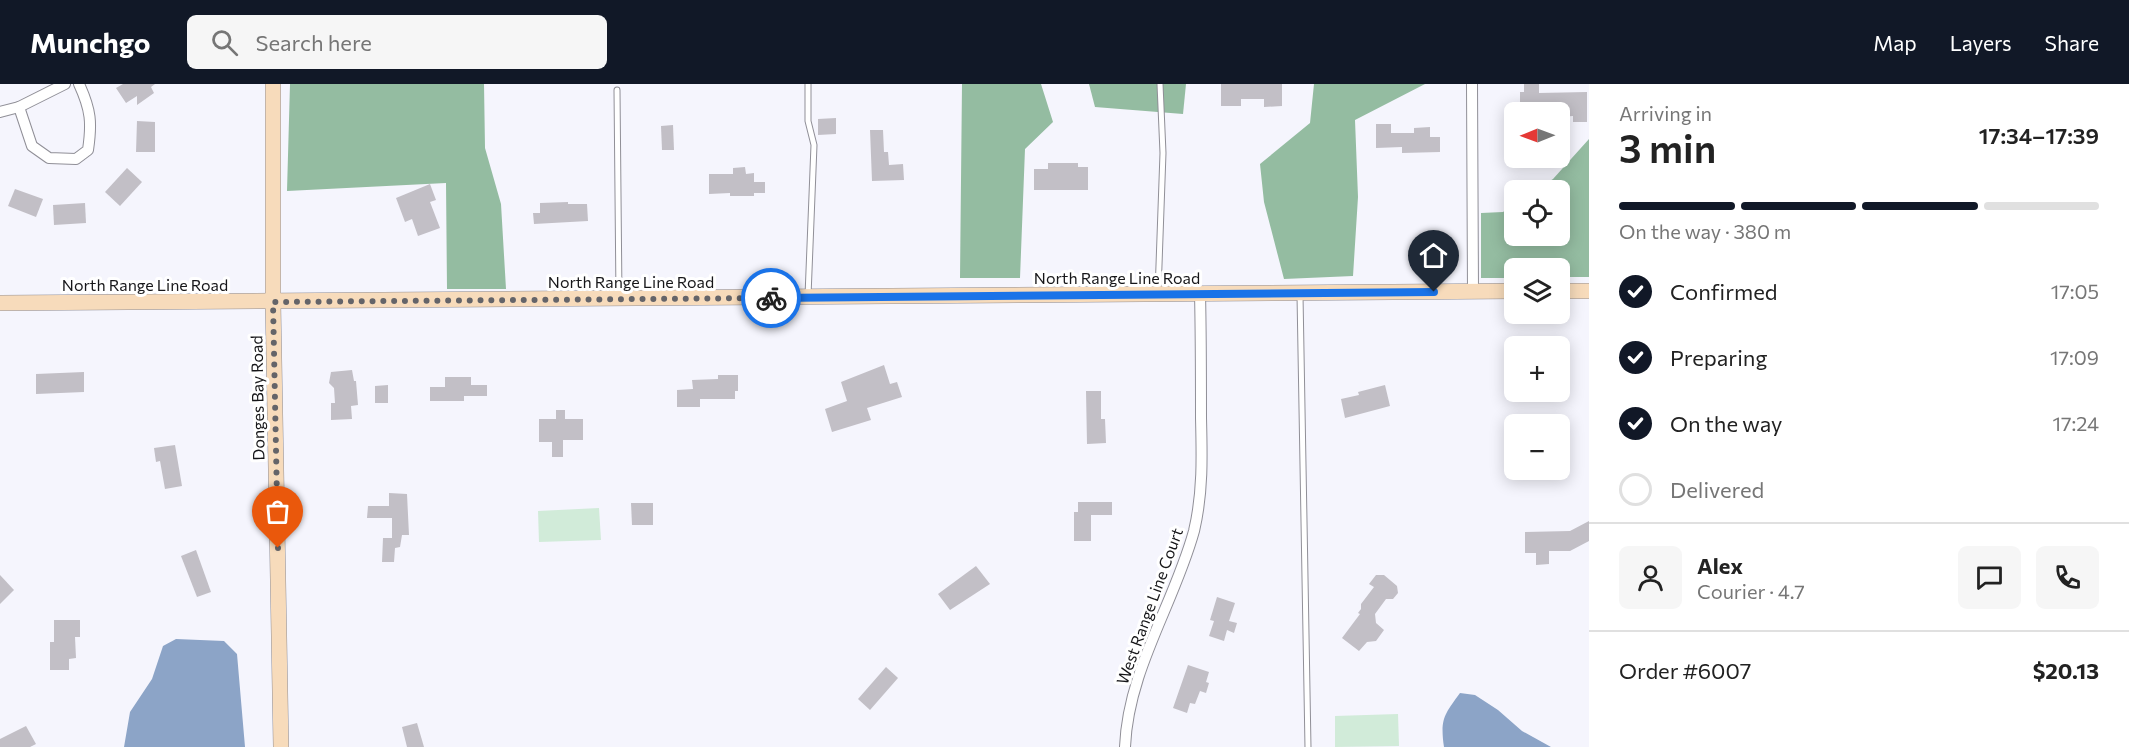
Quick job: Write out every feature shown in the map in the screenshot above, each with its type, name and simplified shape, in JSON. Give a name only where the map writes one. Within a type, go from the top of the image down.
[{"type":"street","points":[[0,112],[19,107],[65,84]]},
{"type":"street","points":[[19,107],[32,146],[49,158],[76,159],[88,150],[92,123],[79,84]]},
{"type":"street","name":"Donges Bay Road","points":[[273,84],[273,302],[281,747]]},
{"type":"street","points":[[1472,84],[1473,292]]},
{"type":"street","name":"North Range Line Road","points":[[0,303],[1504,291]]},
{"type":"street","points":[[1570,291],[1589,291]]},
{"type":"street","name":"West Range Line Court","points":[[1125,747],[1126,723],[1133,694],[1143,662],[1186,558],[1200,504],[1202,471],[1200,294]]},
{"type":"lane","points":[[807,297],[814,145],[808,121],[808,84]]},
{"type":"lane","points":[[1158,295],[1163,153],[1160,84]]},
{"type":"lane","points":[[617,90],[619,299]]},
{"type":"lane","points":[[1300,294],[1308,747]]},
{"type":"green space","points":[[290,84],[484,84],[485,148],[501,204],[506,289],[447,289],[446,183],[287,191]]},
{"type":"green space","points":[[962,84],[1041,84],[1053,122],[1025,149],[1020,278],[960,278]]},
{"type":"green space","points":[[1089,84],[1186,84],[1183,114],[1095,107]]},
{"type":"green space","points":[[1314,84],[1425,84],[1355,120],[1358,197],[1353,276],[1284,279],[1264,202],[1260,164],[1310,123]]},
{"type":"green space","points":[[1589,139],[1589,277],[1570,277],[1570,258],[1504,258],[1504,278],[1481,278],[1481,213],[1504,211],[1504,246],[1570,246],[1570,180],[1551,180],[1563,168],[1570,168],[1570,160]]},
{"type":"green space","points":[[599,508],[601,540],[539,542],[538,511]]},
{"type":"green space","points":[[1398,714],[1399,746],[1335,747],[1335,716]]},
{"type":"water","points":[[176,639],[224,641],[237,654],[245,747],[124,747],[130,712],[152,679],[163,646]]},
{"type":"water","points":[[1460,693],[1475,695],[1498,710],[1522,731],[1551,747],[1444,747],[1444,718]]},
{"type":"building","points":[[123,84],[155,84],[151,87],[154,93],[137,105],[137,96],[126,103],[116,88]]},
{"type":"building","points":[[1221,84],[1282,84],[1282,106],[1264,107],[1264,99],[1241,99],[1241,106],[1221,106]]},
{"type":"building","points":[[1524,84],[1539,84],[1539,93],[1587,92],[1587,122],[1573,122],[1573,116],[1570,116],[1570,102],[1520,102],[1520,92],[1524,92]]},
{"type":"building","points":[[836,118],[836,134],[818,135],[818,119]]},
{"type":"building","points":[[137,121],[155,122],[155,152],[136,152]]},
{"type":"building","points":[[1376,124],[1391,124],[1391,133],[1414,133],[1414,128],[1430,127],[1430,137],[1440,137],[1440,152],[1402,153],[1402,147],[1376,148]]},
{"type":"building","points":[[673,125],[674,150],[662,150],[661,126]]},
{"type":"building","points":[[870,130],[883,130],[884,152],[888,152],[889,165],[903,164],[904,180],[872,181]]},
{"type":"building","points":[[1048,163],[1078,163],[1078,167],[1088,167],[1088,190],[1034,190],[1034,169],[1048,169]]},
{"type":"building","points":[[745,167],[746,174],[754,173],[754,182],[765,182],[765,193],[754,193],[754,196],[730,196],[730,193],[709,194],[709,174],[733,174],[733,168]]},
{"type":"building","points":[[127,168],[142,182],[120,206],[105,192]]},
{"type":"building","points":[[430,184],[436,200],[430,202],[440,228],[418,236],[412,219],[405,222],[396,198]]},
{"type":"building","points":[[15,189],[43,199],[36,217],[8,206]]},
{"type":"building","points":[[568,202],[568,204],[587,204],[588,221],[534,224],[533,213],[540,213],[540,203]]},
{"type":"building","points":[[85,203],[86,223],[54,225],[53,205]]},
{"type":"building","points":[[884,365],[890,384],[897,382],[902,397],[867,408],[871,420],[832,432],[825,409],[847,401],[841,382]]},
{"type":"building","points":[[352,370],[354,381],[356,381],[358,405],[351,406],[352,419],[331,420],[331,403],[335,403],[334,388],[329,383],[331,372]]},
{"type":"building","points":[[84,372],[84,392],[36,394],[36,374]]},
{"type":"building","points":[[718,375],[738,375],[738,391],[735,391],[735,399],[700,399],[700,407],[677,407],[677,390],[693,389],[692,380],[718,379]]},
{"type":"building","points":[[445,377],[471,377],[471,385],[487,385],[487,396],[464,396],[464,401],[430,401],[430,387],[445,387]]},
{"type":"building","points":[[388,385],[388,403],[375,403],[375,386]]},
{"type":"building","points":[[1385,385],[1390,406],[1345,418],[1341,399]]},
{"type":"building","points":[[1086,391],[1101,391],[1101,419],[1105,419],[1106,443],[1087,444]]},
{"type":"building","points":[[556,410],[565,410],[565,419],[583,419],[583,440],[563,440],[563,457],[552,457],[552,442],[539,442],[539,419],[556,419]]},
{"type":"building","points":[[175,445],[182,486],[165,489],[160,461],[156,462],[154,448]]},
{"type":"building","points":[[389,493],[407,494],[409,535],[402,535],[400,547],[395,548],[394,562],[382,562],[383,538],[392,538],[392,518],[367,518],[368,506],[389,506]]},
{"type":"building","points":[[1078,502],[1112,502],[1112,515],[1091,515],[1091,541],[1074,541],[1074,512],[1078,512]]},
{"type":"building","points":[[631,503],[653,503],[653,525],[632,525]]},
{"type":"building","points":[[1589,521],[1589,541],[1570,551],[1549,551],[1549,564],[1536,565],[1536,553],[1525,553],[1525,532],[1570,531]]},
{"type":"building","points":[[196,550],[211,592],[197,597],[181,556]]},
{"type":"building","points":[[976,566],[990,584],[950,610],[938,594]]},
{"type":"building","points":[[0,575],[14,590],[0,604]]},
{"type":"building","points":[[1376,575],[1384,575],[1397,586],[1398,593],[1393,599],[1386,599],[1375,614],[1376,623],[1384,630],[1376,641],[1367,642],[1359,651],[1342,638],[1360,614],[1358,613],[1361,604],[1374,587],[1369,584]]},
{"type":"building","points":[[1217,597],[1235,603],[1229,621],[1237,623],[1234,633],[1227,630],[1224,641],[1209,636],[1214,621],[1210,620]]},
{"type":"building","points":[[54,620],[80,620],[80,637],[75,637],[76,658],[69,659],[69,670],[50,670],[50,642],[54,642]]},
{"type":"building","points":[[1188,665],[1209,672],[1206,682],[1209,683],[1206,693],[1200,691],[1195,704],[1190,703],[1187,713],[1173,708]]},
{"type":"building","points":[[886,667],[898,678],[870,710],[858,699]]},
{"type":"building","points":[[417,723],[424,747],[407,747],[402,727]]},
{"type":"building","points":[[26,726],[36,744],[30,747],[0,747],[0,739]]},
{"type":"way so far","points":[[278,548],[273,302],[771,298]]},
{"type":"route","points":[[771,298],[1434,292]]}]
